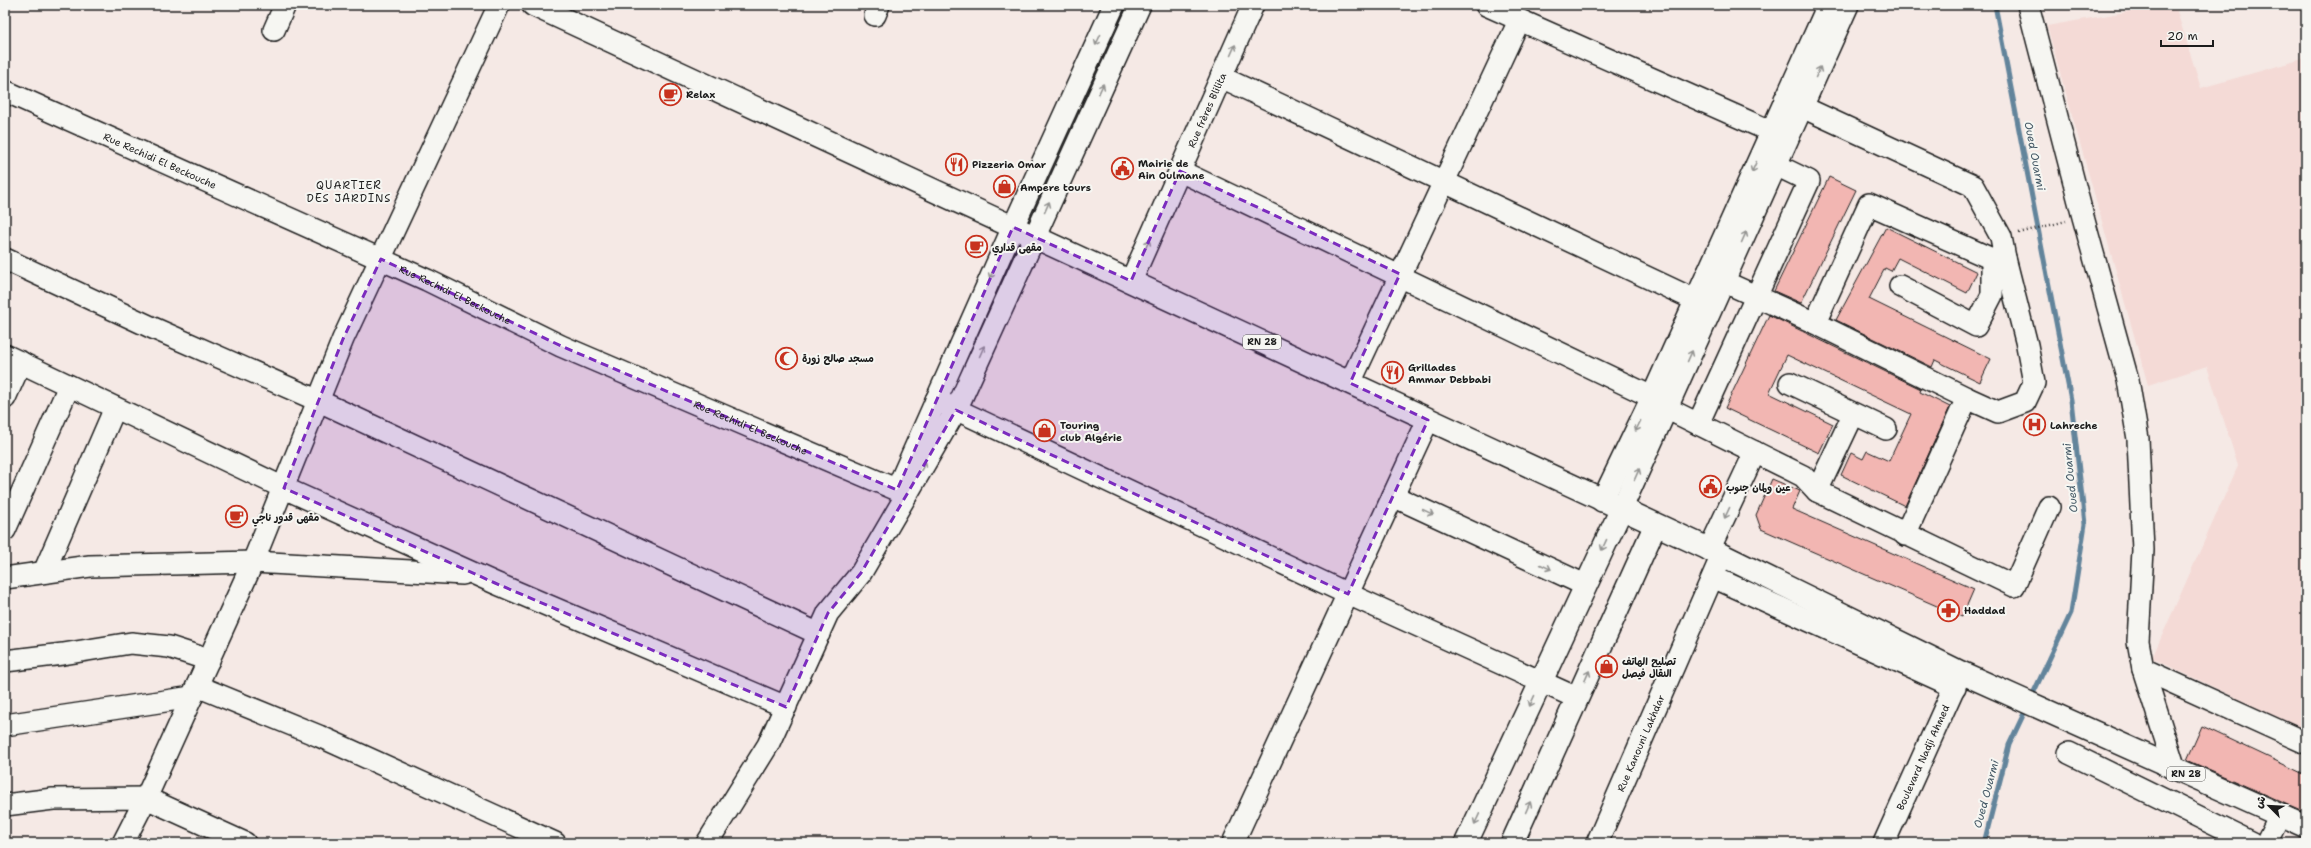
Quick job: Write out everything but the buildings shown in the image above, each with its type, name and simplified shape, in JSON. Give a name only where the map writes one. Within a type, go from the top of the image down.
[{"type":"main road","name":"RN 28","points":[[545,7],[1655,526],[1716,552],[1958,680],[1988,684],[2175,770],[2306,827]]},
{"type":"main road","points":[[1466,843],[1585,585],[1611,505]]},
{"type":"main road","points":[[1512,843],[1655,526]]},
{"type":"street","points":[[274,30],[285,5]]},
{"type":"street","points":[[123,843],[146,798],[253,562],[343,340],[499,5]]},
{"type":"street","points":[[902,492],[936,400],[1114,5]]},
{"type":"street","points":[[707,843],[768,745],[828,613],[861,573],[902,492],[956,410],[1140,5]]},
{"type":"street","name":"Rue frères Blilita","points":[[1131,281],[1253,5]]},
{"type":"street","points":[[1486,5],[1519,21],[1770,131]]},
{"type":"street","points":[[1715,278],[1776,165],[1794,103],[1828,5]]},
{"type":"street","points":[[1611,505],[1704,304],[1770,131],[1794,103],[1848,5]]},
{"type":"street","points":[[2028,5],[2083,217],[2108,304],[2133,408],[2138,439],[2143,550],[2138,641],[2143,669],[2175,770]]},
{"type":"street","points":[[1350,383],[1519,21]]},
{"type":"street","points":[[1221,78],[1704,304]]},
{"type":"street","name":"Rue Rechidi El Beckouche","points":[[5,91],[381,259],[561,346],[902,492]]},
{"type":"street","points":[[1794,103],[1973,186],[2001,237],[1992,294],[1976,326],[1900,286]]},
{"type":"street","points":[[1698,424],[1809,181],[1776,165]]},
{"type":"street","points":[[1180,171],[1400,274],[1659,402],[1698,424],[1803,476],[1816,491],[2014,586],[2049,507]]},
{"type":"street","points":[[1715,278],[1816,323],[1998,412],[2025,402],[2034,383],[2027,345],[1998,259],[1869,204],[1816,323]]},
{"type":"street","points":[[5,259],[153,328],[319,401],[819,634]]},
{"type":"street","points":[[5,398],[13,358],[284,488],[476,574],[786,707]]},
{"type":"street","points":[[1790,383],[1853,415],[1886,429]]},
{"type":"street","points":[[5,530],[69,386]]},
{"type":"street","points":[[1905,535],[1967,398]]},
{"type":"street","points":[[936,400],[1348,594],[1577,698]]},
{"type":"street","points":[[44,572],[115,408]]},
{"type":"street","points":[[1816,491],[1853,415]]},
{"type":"street","points":[[1234,843],[1428,420]]},
{"type":"street","name":"Rue Kanouni Lakhdar","points":[[1597,843],[1713,577],[1716,552],[1755,452]]},
{"type":"street","points":[[1393,496],[1585,585]]},
{"type":"street","points":[[5,578],[90,566],[253,562],[476,574]]},
{"type":"street","points":[[1713,577],[1958,680]]},
{"type":"street","points":[[5,661],[131,644],[169,647],[209,660]]},
{"type":"street","points":[[2143,669],[2306,743]]},
{"type":"street","name":"Boulevard Nadji Ahmed","points":[[1884,843],[1958,680]]},
{"type":"street","points":[[5,725],[195,692],[319,736],[555,843]]},
{"type":"street","points":[[2069,752],[2252,843]]},
{"type":"street","points":[[5,805],[53,799],[146,798],[245,843]]},
{"type":"street","points":[[2266,843],[2280,815]]},
{"type":"path","points":[[2017,233],[2050,225]]},
{"type":"highlighted area","points":[[1180,171],[1400,274],[1350,383],[1428,420],[1348,594],[956,410],[861,573],[828,613],[786,707],[495,583],[284,488],[343,339],[381,259],[561,346],[897,490],[1013,227],[1131,281]]},
{"type":"shaded area","points":[[2165,5],[2175,5],[2201,88],[2306,58],[2306,731],[2152,658],[2238,466],[2207,366],[2148,385],[2047,26]]},
{"type":"waterway","name":"Oued Ouarmi","points":[[1995,5],[2071,400],[2085,524],[2071,613],[2031,698]]},
{"type":"waterway","name":"Oued Ouarmi","points":[[1984,843],[2009,745],[2027,707]]},
{"type":"place","name":"Relax","points":[[670,94]]},
{"type":"place","name":"Pizzeria Omar","points":[[956,164]]},
{"type":"place","name":"Mairie de Ain Oulmane","points":[[1123,169]]},
{"type":"place","name":"Ampere tours","points":[[1004,187]]},
{"type":"place","name":"مقهى قداري","points":[[976,247]]},
{"type":"place","name":"مسجد صالح زورة","points":[[786,358]]},
{"type":"place","name":"Grillades Ammar Debbabi","points":[[1392,373]]},
{"type":"place","name":"Lahreche","points":[[2034,425]]},
{"type":"place","name":"Touring club Algérie","points":[[1045,431]]},
{"type":"place","name":"عين ولمان جنوب","points":[[1710,487]]},
{"type":"place","name":"مقهى قدور ناجي","points":[[237,517]]},
{"type":"place","name":"Haddad","points":[[1948,610]]},
{"type":"place","name":"تصليح الهاتف النقال فيصل","points":[[1606,667]]},
{"type":"district","name":"QUARTIER DES JARDINS","points":[[349,191]]}]
